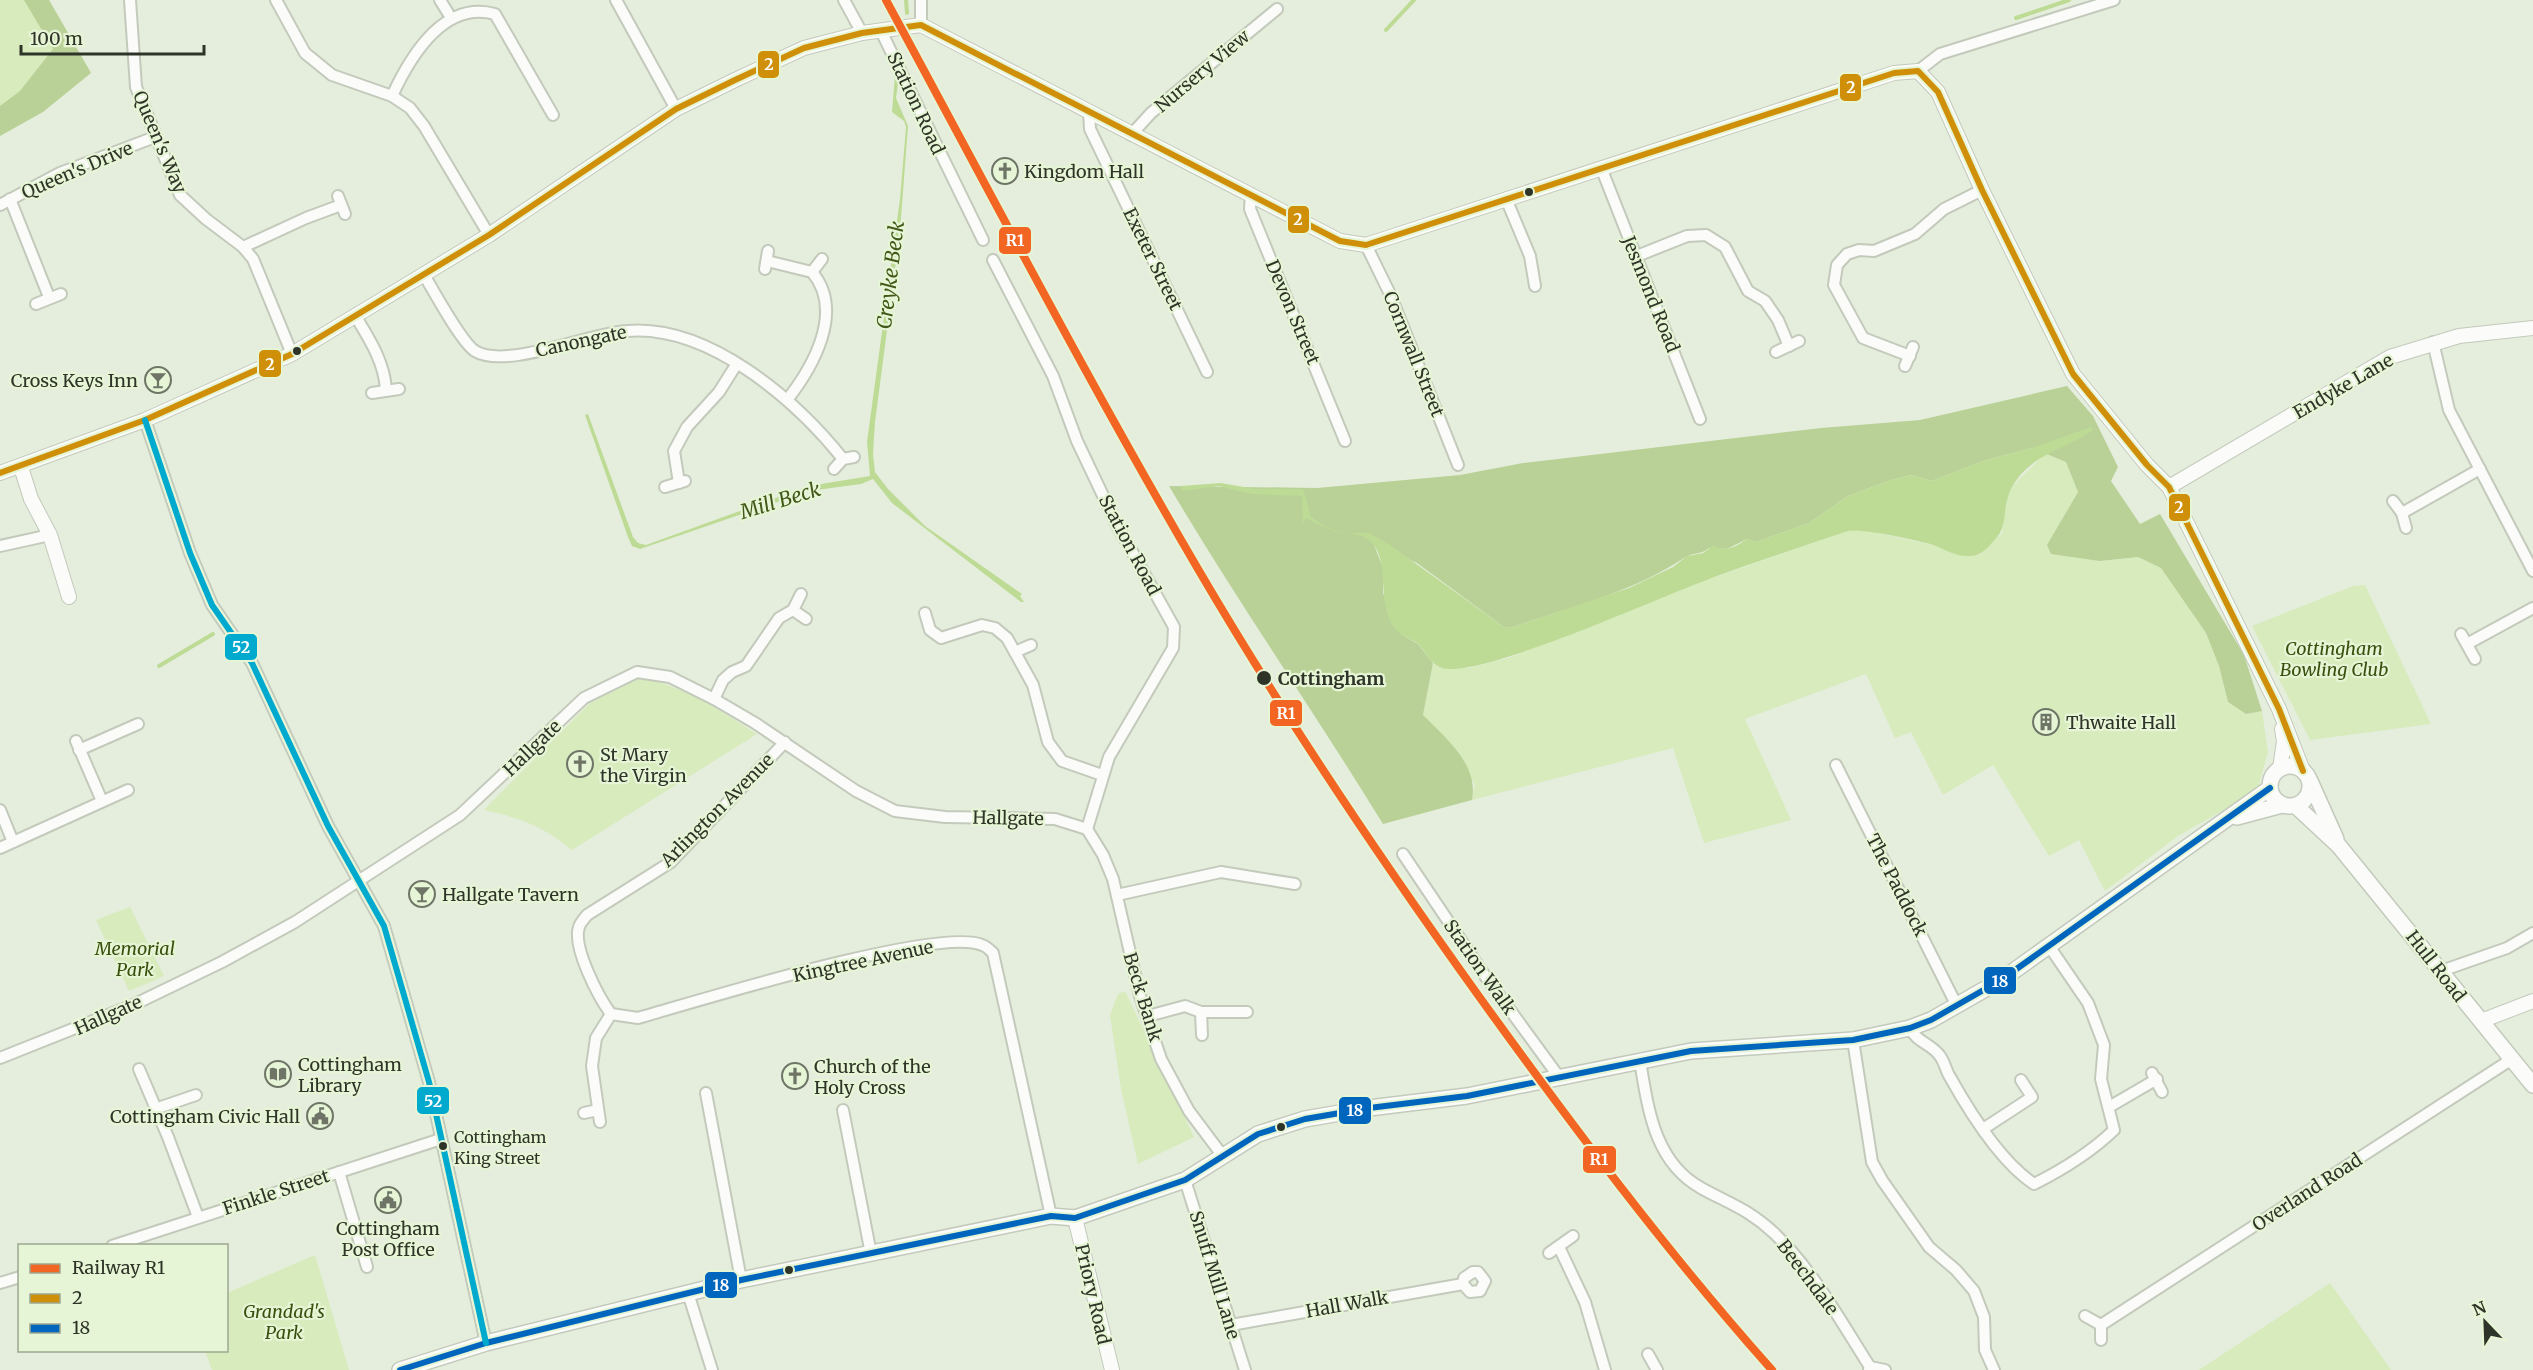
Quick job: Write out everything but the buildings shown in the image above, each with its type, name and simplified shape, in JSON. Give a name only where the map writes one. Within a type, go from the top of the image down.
[{"type":"main road","points":[[2228,819],[2289,805],[2309,795],[2307,776],[2294,766],[2280,769],[2272,777],[2270,788],[2273,797],[2289,805]]},
{"type":"main road","name":"Hull Road","points":[[2307,776],[2339,846]]},
{"type":"main road","points":[[406,1369],[486,1343],[741,1280],[1052,1216],[1075,1218],[1185,1179],[1258,1134],[1305,1119],[1369,1108],[1467,1096],[1691,1051],[1853,1040],[1910,1028],[1958,1006],[2001,980],[2270,788]]},
{"type":"main road","name":"Hull Road","points":[[2289,805],[2339,846],[2533,1085]]},
{"type":"street","name":"Queen's Way","points":[[130,0],[136,87],[180,195],[206,219],[243,247],[252,259],[292,354]]},
{"type":"street","points":[[276,0],[305,53],[332,75],[392,96],[410,108],[424,126],[489,235]]},
{"type":"street","points":[[440,0],[448,13]]},
{"type":"street","points":[[616,0],[675,109]]},
{"type":"street","points":[[844,0],[862,33]]},
{"type":"street","points":[[921,0],[921,25]]},
{"type":"street","points":[[0,473],[145,420],[292,354],[489,235],[675,109],[804,48],[862,33],[921,25],[1340,241],[1366,244],[1507,201],[1894,73],[1918,71],[1940,54],[2114,0]]},
{"type":"street","points":[[392,96],[403,73],[436,25],[448,13],[474,7],[483,8],[495,14],[551,101],[553,115]]},
{"type":"street","name":"Nursery View","points":[[1131,135],[1151,113],[1277,9]]},
{"type":"street","name":"Station Road","points":[[881,31],[982,240]]},
{"type":"street","points":[[1918,71],[1938,92],[1982,189],[2073,374],[2147,465],[2169,487],[2279,709],[2307,776]]},
{"type":"street","name":"Exeter Street","points":[[1089,112],[1090,129],[1207,372]]},
{"type":"street","name":"Queen's Drive","points":[[5,202],[60,173],[155,137]]},
{"type":"street","name":"Jesmond Road","points":[[1602,170],[1700,419]]},
{"type":"street","points":[[1909,357],[1863,338],[1834,285],[1837,265],[1847,254],[1859,250],[1874,251],[1915,234],[1944,209],[1982,189]]},
{"type":"street","name":"Devon Street","points":[[1251,194],[1250,209],[1346,426],[1345,441]]},
{"type":"street","points":[[1507,201],[1530,256],[1535,286]]},
{"type":"street","points":[[5,202],[49,297]]},
{"type":"street","points":[[243,247],[306,218],[341,205]]},
{"type":"street","points":[[1637,256],[1687,236],[1706,235],[1725,247],[1748,291],[1765,301],[1794,343],[1776,352]]},
{"type":"street","name":"Cornwall Street","points":[[1366,244],[1390,294],[1458,465]]},
{"type":"street","points":[[812,272],[822,259]]},
{"type":"street","points":[[767,260],[812,272],[824,292],[826,311],[818,356],[787,400]]},
{"type":"street","name":"Station Road","points":[[993,260],[1053,376],[1077,441],[1116,523],[1174,627],[1173,648],[1109,757],[1087,829]]},
{"type":"street","name":"Canongate","points":[[424,275],[474,350],[496,357],[625,331],[655,330],[690,339],[736,365],[787,400],[848,458],[834,469]]},
{"type":"street","points":[[36,304],[61,294]]},
{"type":"street","points":[[356,317],[375,350],[385,375],[386,389]]},
{"type":"street","name":"Endyke Lane","points":[[2169,487],[2390,357],[2433,342],[2459,336],[2533,328]]},
{"type":"street","points":[[2433,342],[2449,410],[2533,571]]},
{"type":"street","points":[[665,487],[682,482],[674,452],[687,427],[719,392],[736,365]]},
{"type":"street","points":[[372,393],[386,389],[399,389]]},
{"type":"street","points":[[145,420],[200,580],[212,605],[252,663],[328,826],[384,926],[429,1082],[486,1343]]},
{"type":"street","points":[[21,467],[31,499],[50,535],[69,597]]},
{"type":"street","points":[[2402,513],[2480,469]]},
{"type":"street","points":[[2393,501],[2402,513],[2406,528]]},
{"type":"street","points":[[0,546],[50,535]]},
{"type":"street","points":[[714,699],[723,680],[732,672],[746,666],[779,618],[793,610],[801,594]]},
{"type":"street","points":[[2475,659],[2464,639],[2533,608]]},
{"type":"street","points":[[793,610],[806,619]]},
{"type":"street","points":[[925,613],[930,630],[941,638],[982,625],[996,628],[1007,638],[1033,685],[1048,742],[1062,762],[1102,775]]},
{"type":"street","points":[[1015,652],[1031,645]]},
{"type":"street","name":"Hallgate","points":[[0,1058],[103,1018],[222,962],[295,922],[460,815],[584,698],[604,686],[637,672],[670,677],[714,699],[785,742],[856,791],[896,811],[965,818],[1055,819],[1087,829]]},
{"type":"street","points":[[2279,709],[2284,741],[2280,769]]},
{"type":"street","points":[[102,801],[78,746],[138,724]]},
{"type":"street","name":"Arlington Avenue","points":[[611,1014],[597,995],[578,939],[579,927],[587,915],[671,861],[785,742]]},
{"type":"street","name":"The Paddock","points":[[1836,765],[1958,1006]]},
{"type":"street","points":[[0,848],[128,790]]},
{"type":"street","points":[[0,810],[13,842]]},
{"type":"street","name":"Beck Bank","points":[[1087,829],[1103,855],[1117,895],[1140,996],[1161,1059],[1190,1111],[1222,1155]]},
{"type":"street","name":"Station Walk","points":[[1403,854],[1483,973],[1559,1077]]},
{"type":"street","points":[[1117,895],[1221,872],[1295,884]]},
{"type":"street","points":[[2441,971],[2507,948],[2533,933]]},
{"type":"street","name":"Kingtree Avenue","points":[[611,1014],[638,1018],[848,961],[905,948],[949,943],[981,944],[993,953],[1052,1216]]},
{"type":"street","points":[[1910,1028],[1916,1038],[1938,1053],[1948,1075],[1983,1129],[2021,1175],[2034,1184],[2102,1142],[2114,1130],[2101,1079],[2103,1045],[2088,1003],[2049,946]]},
{"type":"street","points":[[2481,1021],[2533,1001]]},
{"type":"street","points":[[1148,1016],[1185,1006],[1201,1012],[1247,1012]]},
{"type":"street","points":[[1201,1012],[1202,1035]]},
{"type":"street","points":[[600,1122],[591,1066],[596,1038],[611,1014]]},
{"type":"street","points":[[1853,1040],[1872,1162],[1929,1247],[1956,1270],[1974,1291],[1984,1317],[1985,1350],[1994,1370]]},
{"type":"street","name":"Overland Road","points":[[2101,1325],[2512,1059]]},
{"type":"street","name":"Beechdale","points":[[1640,1061],[1656,1137],[1667,1157],[1698,1187],[1743,1207],[1774,1233],[1799,1262],[1870,1368],[1885,1370]]},
{"type":"street","points":[[139,1069],[198,1217]]},
{"type":"street","points":[[2109,1107],[2155,1076],[2163,1092]]},
{"type":"street","points":[[1983,1129],[2032,1097],[2021,1080]]},
{"type":"street","points":[[706,1093],[741,1280]]},
{"type":"street","points":[[155,1110],[196,1095]]},
{"type":"street","points":[[584,1113],[598,1110]]},
{"type":"street","points":[[843,1110],[871,1254]]},
{"type":"street","name":"Finkle Street","points":[[115,1244],[441,1139]]},
{"type":"street","points":[[339,1172],[367,1267]]},
{"type":"street","name":"Snuff Mill Lane","points":[[1185,1179],[1245,1370]]},
{"type":"street","name":"Priory Road","points":[[1075,1218],[1112,1370]]},
{"type":"street","points":[[1549,1253],[1573,1236]]},
{"type":"street","points":[[1559,1247],[1585,1302],[1605,1370]]},
{"type":"street","points":[[0,1283],[18,1277]]},
{"type":"street","name":"Hall Walk","points":[[1231,1325],[1463,1284]]},
{"type":"street","points":[[688,1293],[712,1370]]},
{"type":"street","points":[[2085,1316],[2101,1325],[2101,1340]]},
{"type":"street","points":[[1648,1354],[1657,1370]]},
{"type":"green space","points":[[0,0],[49,0],[91,73],[0,135]]},
{"type":"green space","points":[[2046,453],[2066,462],[2078,492],[2061,521],[2100,561],[2138,557],[2161,568],[2206,633],[2219,666],[2228,702],[2246,714],[2262,711],[2268,752],[2257,791],[2178,836],[2105,891],[2079,840],[2049,856],[1993,765],[1943,795],[1911,732],[1895,738],[1866,674],[1745,719],[1791,820],[1704,843],[1673,748],[1472,800],[1475,784],[1423,715],[1433,663],[1442,668],[1469,668],[1508,658],[1701,582],[1848,531],[1863,530],[1929,544],[1969,556],[1981,554],[2002,533],[2007,498],[2013,485]]},
{"type":"green space","name":"Cottingham Bowling Club","points":[[2365,585],[2431,724],[2310,740],[2252,626],[2353,586]]},
{"type":"green space","points":[[640,678],[687,693],[757,734],[572,850],[531,824],[484,810],[590,703]]},
{"type":"green space","name":"Memorial Park","points":[[130,907],[164,976],[129,991],[96,920]]},
{"type":"green space","points":[[1125,991],[1194,1137],[1138,1164],[1121,1089],[1110,1015],[1118,994]]},
{"type":"green space","name":"Grandad's Park","points":[[315,1255],[349,1370],[212,1370],[205,1352],[228,1352],[228,1293]]},
{"type":"green space","points":[[2330,1283],[2391,1370],[2199,1370]]},
{"type":"shaded area","points":[[24,0],[49,0],[91,73],[43,112],[0,136],[0,106],[20,91],[53,49]]},
{"type":"shaded area","points":[[2067,386],[2093,416],[2118,467],[2111,481],[2140,524],[2160,514],[2244,655],[2262,711],[2246,714],[2228,702],[2219,666],[2206,633],[2161,568],[2138,557],[2100,561],[2051,554],[2047,545],[2078,492],[2066,462],[2032,448],[1983,461],[1932,481],[1911,475],[1891,480],[1848,496],[1809,523],[1756,542],[1747,539],[1727,549],[1709,548],[1687,556],[1643,581],[1621,590],[1510,628],[1504,627],[1417,563],[1373,542],[1383,568],[1383,593],[1401,634],[1418,644],[1433,663],[1423,715],[1459,753],[1471,775],[1473,787],[1472,800],[1383,824],[1169,486],[1317,488],[1460,475],[1523,463],[1821,428],[1920,420]]},
{"type":"water","name":"Mill Beck","points":[[895,75],[899,77],[896,98],[908,126],[900,231],[875,422],[873,454],[875,472],[888,489],[925,526],[1022,594],[1020,596],[1024,602],[1021,602],[892,503],[873,479],[861,484],[809,491],[640,549],[632,546],[585,415],[588,414],[633,537],[638,543],[646,545],[809,486],[870,476],[867,442],[900,199],[906,127],[904,121],[892,112]]},
{"type":"water","points":[[2091,427],[2093,430],[2083,437],[2039,459],[2020,476],[2008,495],[2001,531],[1983,552],[1977,555],[1959,555],[1930,544],[1889,535],[1848,531],[1717,576],[1567,636],[1491,662],[1462,668],[1438,666],[1417,643],[1401,634],[1391,622],[1386,607],[1383,575],[1375,547],[1365,537],[1347,533],[1369,533],[1390,545],[1504,627],[1510,628],[1629,588],[1673,567],[1687,556],[1703,553],[1714,545],[1727,549],[1747,539],[1756,542],[1809,523],[1848,496],[1891,480],[1911,475],[1932,481],[1983,461],[2032,448]]},
{"type":"water","points":[[1221,483],[1255,489],[1303,489],[1311,517],[1328,528],[1346,533],[1331,530],[1306,518],[1303,523],[1302,496],[1251,494],[1219,486],[1182,491],[1181,486]]},
{"type":"waterway","name":"Creyke Beck","points":[[906,0],[907,13]]},
{"type":"waterway","points":[[1386,30],[1414,0]]},
{"type":"waterway","points":[[2016,18],[2069,0]]},
{"type":"waterway","points":[[159,666],[213,634]]},
{"type":"railway","points":[[886,0],[1118,428],[1198,569],[1298,732],[1405,891],[1548,1091],[1657,1233],[1772,1370]]},
{"type":"rail line","name":"R1","points":[[886,0],[1118,428],[1198,569],[1298,732],[1405,891],[1548,1091],[1657,1233],[1772,1370]]},
{"type":"transit line","name":"2","points":[[0,473],[145,420],[292,354],[489,235],[676,109],[804,48],[862,33],[921,25],[1340,241],[1366,245],[1894,73],[1918,71],[1938,92],[1982,190],[2073,374],[2147,465],[2169,487],[2279,709],[2303,771]]},
{"type":"transit line","name":"52","points":[[145,420],[190,553],[212,605],[252,663],[328,826],[384,926],[429,1082],[486,1343]]},
{"type":"transit line","name":"18","points":[[400,1370],[486,1343],[741,1280],[1051,1216],[1075,1218],[1185,1180],[1258,1134],[1305,1119],[1369,1108],[1467,1096],[1691,1051],[1853,1040],[1910,1028],[1931,1020],[2001,980],[2270,788]]},
{"type":"place","name":"Kingdom Hall","points":[[1005,171]]},
{"type":"place","name":"Cross Keys Inn","points":[[158,380]]},
{"type":"place","name":"Cottingham","points":[[1264,678]]},
{"type":"place","name":"Thwaite Hall","points":[[2046,722]]},
{"type":"place","name":"St Mary the Virgin","points":[[580,764]]},
{"type":"place","name":"Hallgate Tavern","points":[[422,894]]},
{"type":"place","name":"Cottingham Library","points":[[278,1074]]},
{"type":"place","name":"Church of the Holy Cross","points":[[795,1076]]},
{"type":"place","name":"Cottingham Civic Hall","points":[[320,1116]]},
{"type":"place","name":"Cottingham King Street","points":[[443,1146]]},
{"type":"place","name":"Cottingham Post Office","points":[[388,1200]]}]
